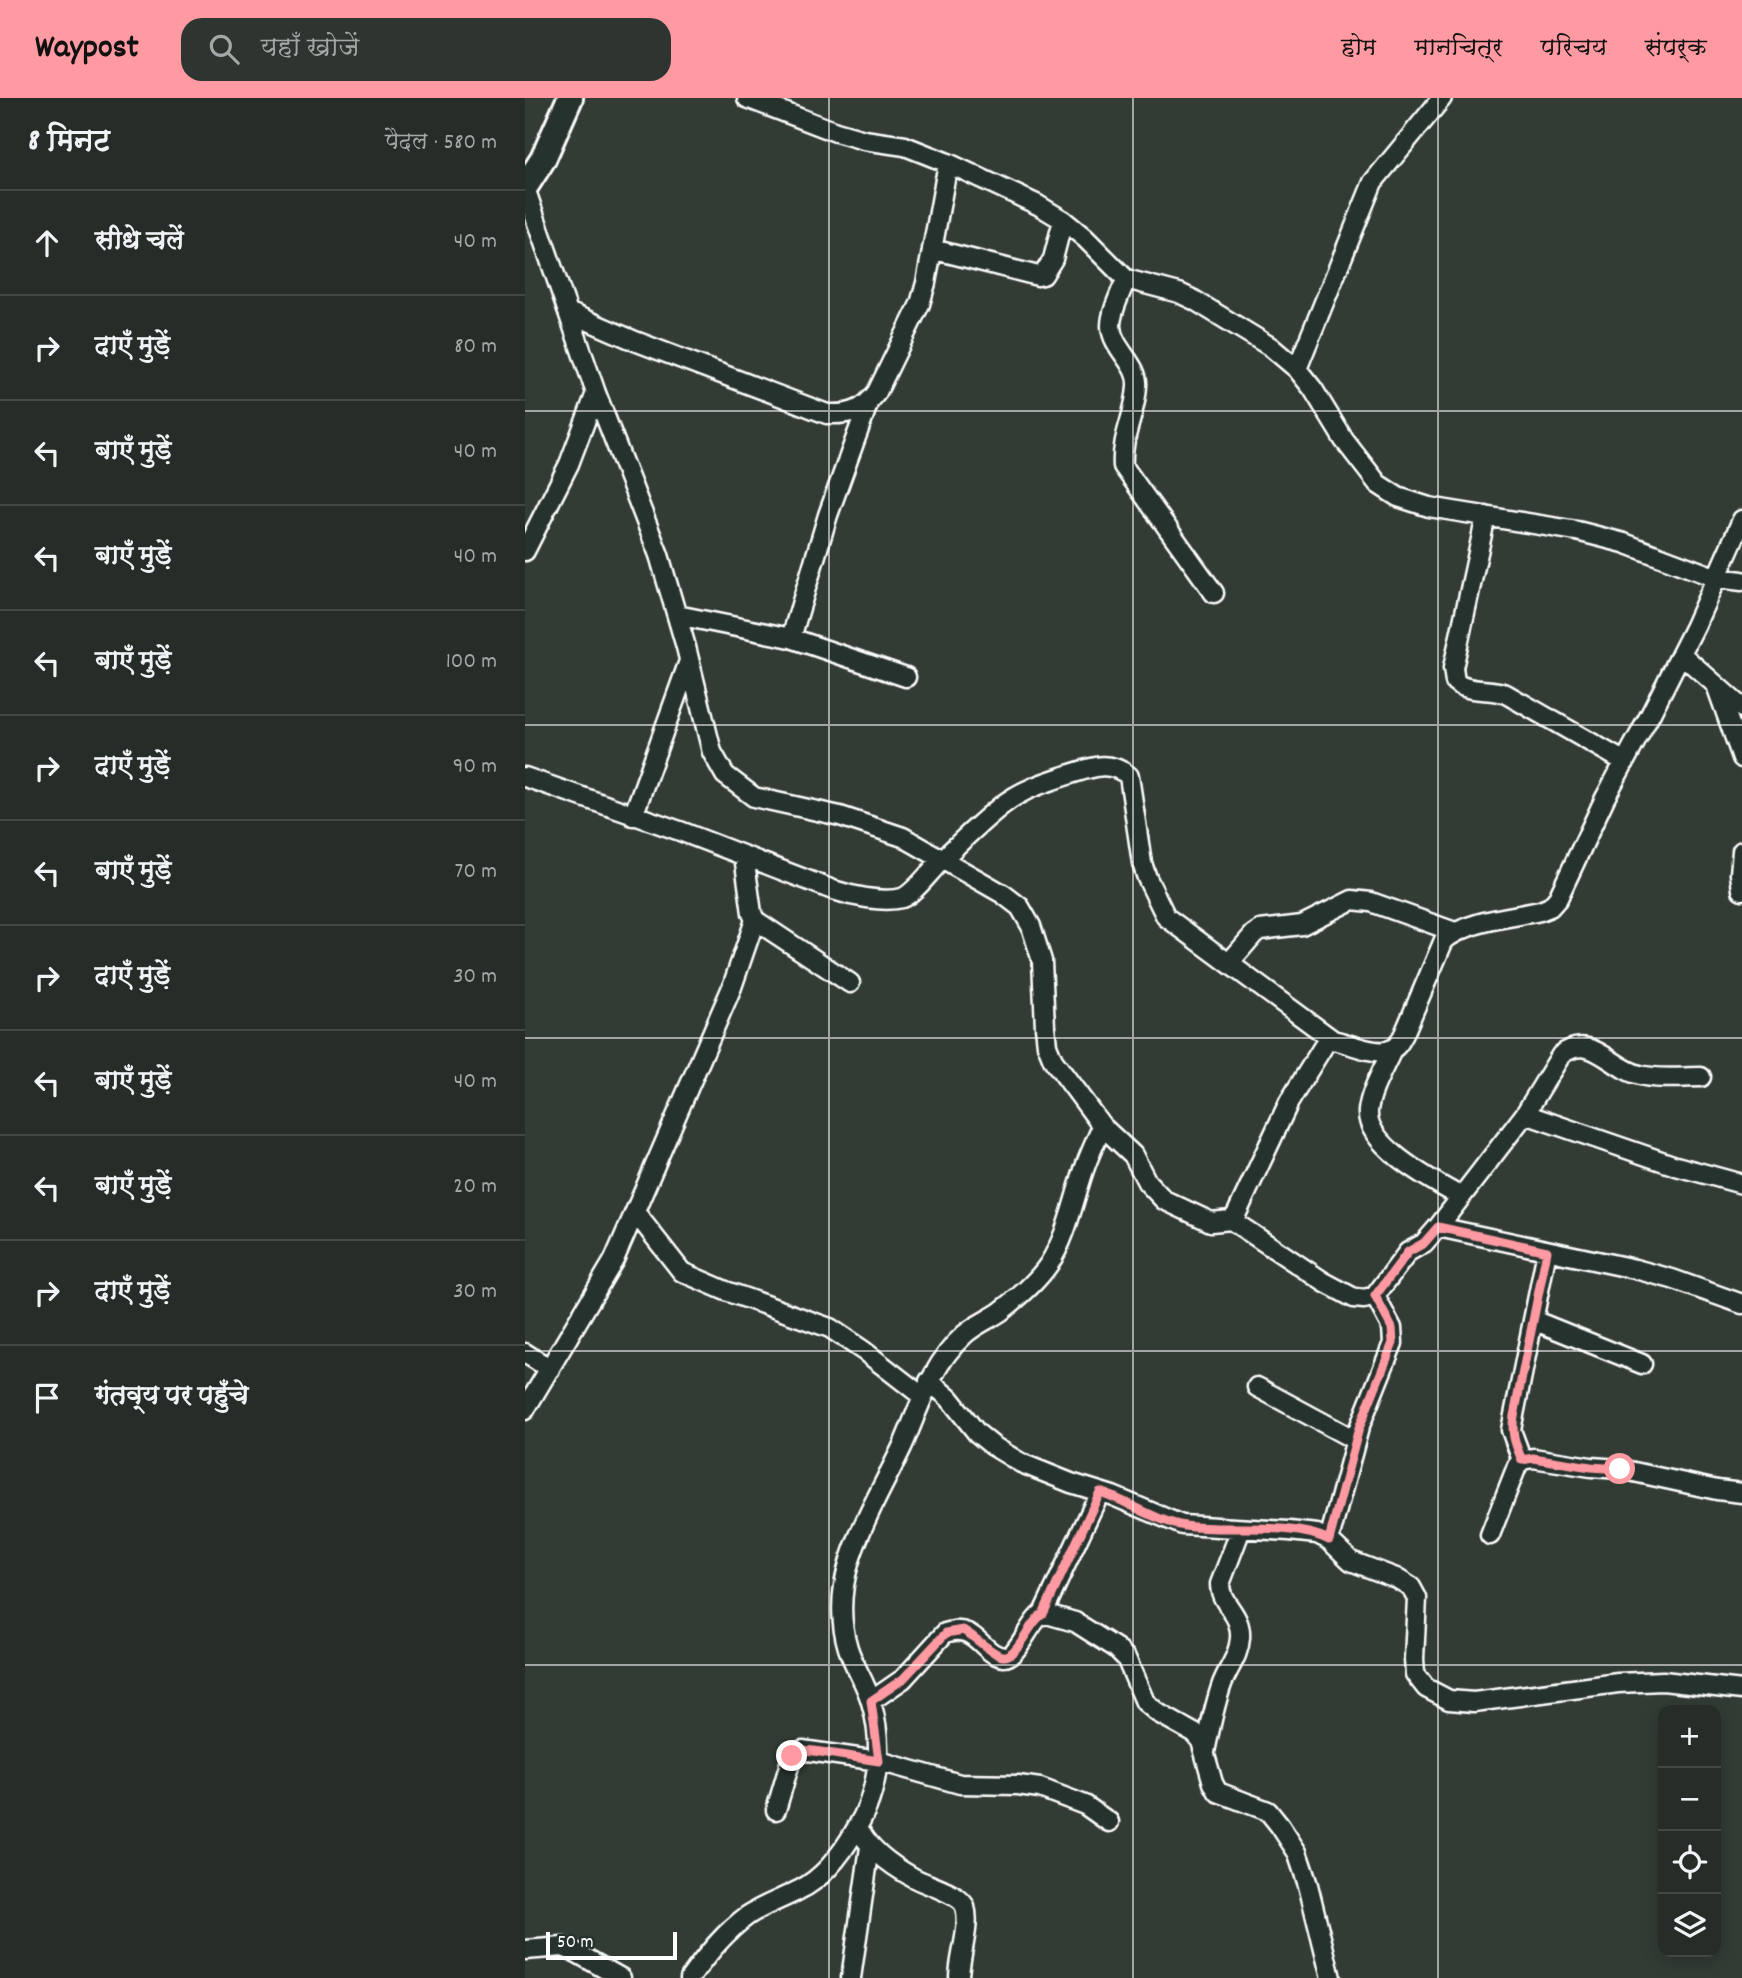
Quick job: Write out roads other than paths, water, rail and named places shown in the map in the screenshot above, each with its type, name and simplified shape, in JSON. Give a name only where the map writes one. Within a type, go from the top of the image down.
[{"type":"street","points":[[570,98],[543,159],[525,188],[596,393],[659,555],[712,752],[725,775],[754,797],[871,826],[903,837],[1003,894],[1020,907],[1031,926],[1042,961],[1045,1027],[1047,1045],[1053,1060],[1102,1126],[1133,1155],[1147,1182],[1164,1200],[1211,1222],[1231,1220],[1324,1282],[1354,1298],[1364,1299],[1375,1296],[1408,1252],[1424,1243],[1438,1227],[1525,1114],[1561,1055],[1579,1045],[1590,1048],[1638,1075],[1701,1077]]},
{"type":"street","points":[[747,98],[837,132],[864,140],[905,146],[1038,205],[1085,238],[1126,279],[1179,293],[1194,300],[1271,347],[1297,369],[1313,388],[1344,440],[1378,484],[1398,497],[1429,507],[1577,531],[1624,543],[1717,578],[1742,581]]},
{"type":"street","points":[[1297,369],[1373,182],[1442,98]]},
{"type":"street","points":[[568,312],[648,346],[827,414],[854,413],[868,404],[877,393],[920,304],[948,163]]},
{"type":"street","points":[[932,249],[1028,275],[1044,275],[1053,259],[1063,220]]},
{"type":"street","points":[[1126,279],[1111,326],[1113,338],[1137,379],[1124,437],[1123,467],[1214,593]]},
{"type":"street","points":[[525,551],[569,464],[596,393]]},
{"type":"street","points":[[791,638],[828,515],[868,404]]},
{"type":"street","points":[[1486,516],[1453,667],[1455,682],[1461,688],[1506,694],[1625,762]]},
{"type":"street","points":[[1461,1197],[1413,1169],[1377,1136],[1369,1122],[1369,1103],[1392,1050],[1404,1034],[1444,940],[1455,932],[1550,907],[1558,898],[1681,654],[1742,520]]},
{"type":"street","points":[[677,615],[791,638],[906,677]]},
{"type":"street","points":[[1681,654],[1742,708]]},
{"type":"street","points":[[633,816],[689,662]]},
{"type":"street","points":[[1716,685],[1742,758]]},
{"type":"street","points":[[525,777],[854,896],[891,898],[908,894],[942,859],[1002,805],[1017,795],[1090,767],[1104,765],[1121,769],[1129,776],[1132,786],[1147,878],[1166,917],[1332,1040],[1374,1050],[1392,1050]]},
{"type":"street","points":[[1742,850],[1742,890]]},
{"type":"street","points":[[744,856],[755,919],[850,984]]},
{"type":"street","points":[[1230,963],[1260,930],[1303,925],[1352,900],[1371,902],[1455,932]]},
{"type":"street","points":[[525,1410],[614,1260],[732,987],[755,919]]},
{"type":"street","points":[[1231,1220],[1240,1208],[1289,1102],[1320,1048],[1332,1040]]},
{"type":"street","points":[[1525,1114],[1676,1166],[1742,1184]]},
{"type":"street","points":[[690,1978],[728,1931],[750,1914],[800,1890],[818,1878],[842,1851],[858,1827],[875,1782],[879,1761],[871,1701],[848,1647],[843,1623],[842,1587],[851,1557],[925,1389],[964,1335],[1027,1290],[1048,1265],[1063,1239],[1084,1168],[1102,1126]]},
{"type":"street","points":[[635,1212],[682,1272],[697,1280],[830,1328],[925,1389],[949,1398],[977,1433],[1021,1463],[1171,1522],[1204,1528],[1317,1534],[1329,1540],[1351,1561],[1396,1578],[1411,1587],[1417,1598],[1415,1674],[1426,1688],[1449,1700],[1474,1702],[1618,1683],[1663,1681],[1742,1690]]},
{"type":"street","points":[[1438,1227],[1672,1279],[1742,1304]]},
{"type":"street","points":[[1522,1460],[1511,1430],[1547,1251]]},
{"type":"street","points":[[1329,1540],[1355,1440],[1393,1343],[1392,1328],[1375,1296]]},
{"type":"street","points":[[1533,1320],[1642,1364]]},
{"type":"street","points":[[525,1353],[550,1368]]},
{"type":"street","points":[[1257,1387],[1355,1440]]},
{"type":"street","points":[[1490,1535],[1517,1466],[1522,1460],[1533,1458],[1620,1469],[1742,1493]]},
{"type":"street","points":[[871,1701],[903,1679],[946,1633],[963,1630],[997,1655],[1012,1655],[1035,1618],[1043,1614],[1100,1492]]},
{"type":"street","points":[[1205,1752],[1214,1708],[1223,1680],[1237,1656],[1240,1639],[1240,1625],[1235,1613],[1220,1593],[1220,1584],[1241,1529]]},
{"type":"street","points":[[1043,1614],[1075,1622],[1116,1648],[1126,1658],[1145,1702],[1158,1713],[1194,1732],[1205,1752],[1218,1792],[1268,1811],[1280,1826],[1297,1852],[1331,1978]]},
{"type":"street","points":[[776,1810],[792,1756],[802,1750],[879,1761],[960,1784],[1040,1788],[1085,1805],[1109,1822]]},
{"type":"street","points":[[858,1827],[870,1847],[913,1877],[958,1898],[964,1905],[966,1916],[959,1978]]},
{"type":"street","points":[[851,1978],[870,1847]]},
{"type":"street","points":[[525,1950],[563,1947],[616,1977]]}]
